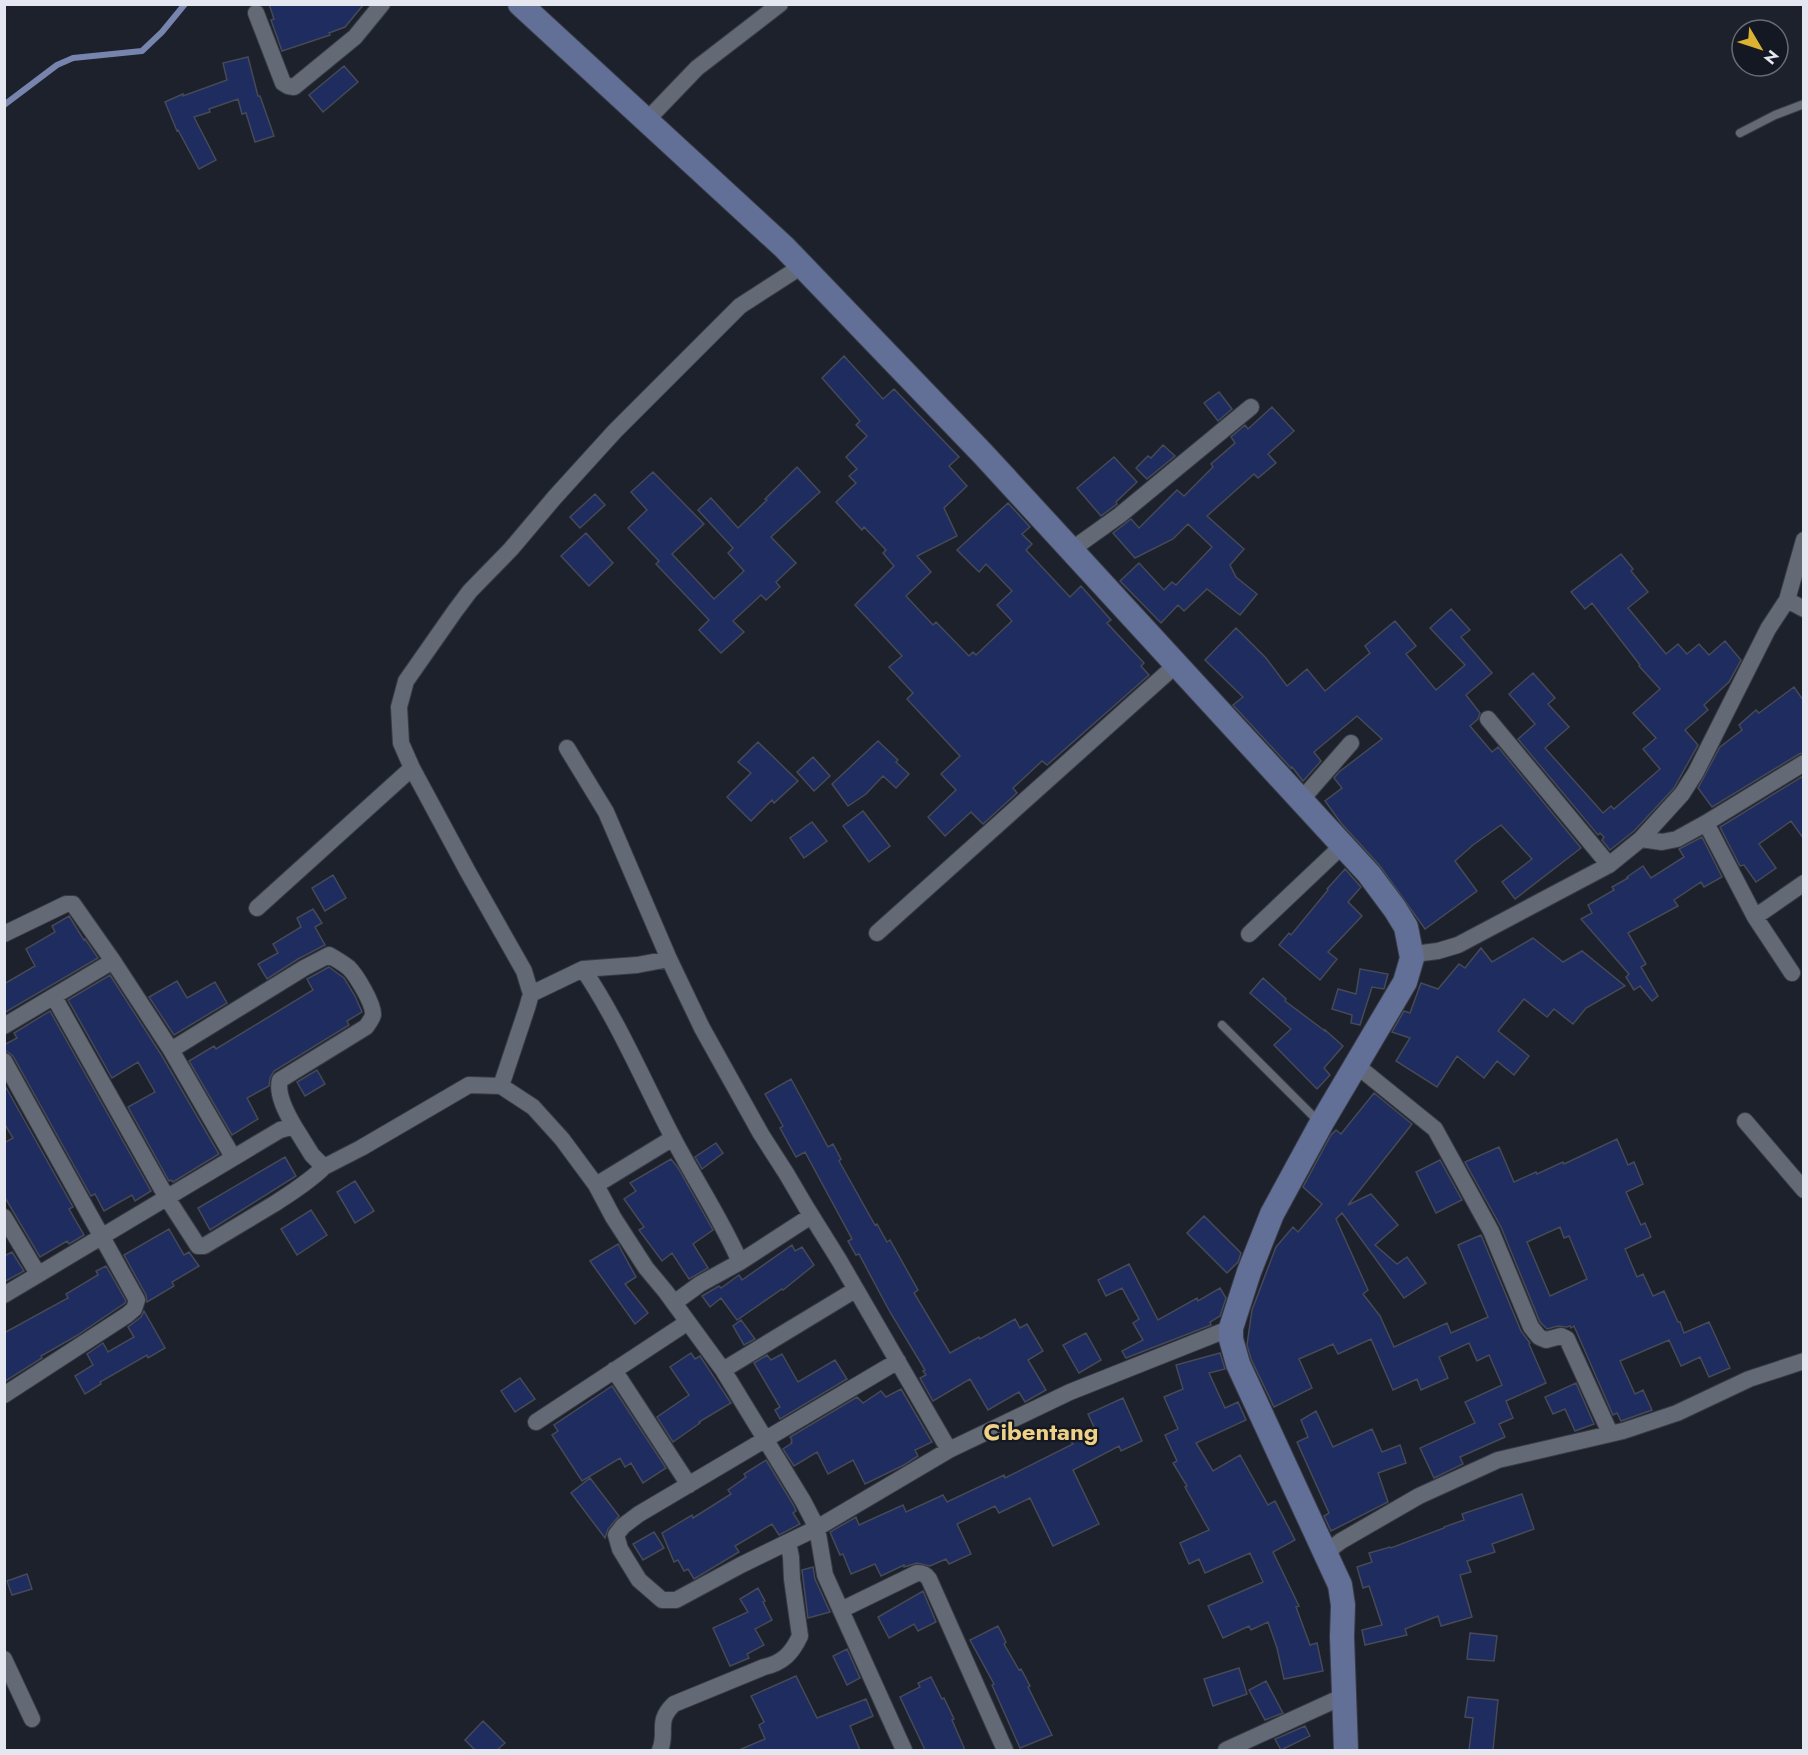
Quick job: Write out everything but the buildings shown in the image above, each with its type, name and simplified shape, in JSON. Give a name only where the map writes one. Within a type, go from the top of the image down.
[{"type":"street","points":[[256,14],[283,83],[294,87],[355,37],[382,4]]},
{"type":"street","points":[[520,4],[802,266],[983,454],[1302,799],[1369,874],[1406,927],[1412,958],[1405,982],[1321,1124],[1272,1214],[1231,1328],[1231,1340],[1238,1364],[1340,1585],[1343,1605],[1346,1750]]},
{"type":"street","points":[[647,120],[697,68],[780,4]]},
{"type":"street","points":[[501,1086],[531,994],[524,971],[468,872],[401,743],[399,707],[406,681],[455,611],[615,431],[740,306],[802,266]]},
{"type":"street","points":[[1071,550],[1120,515],[1251,407]]},
{"type":"street","points":[[1412,958],[1422,953],[1458,945],[1609,865],[1641,839],[1682,794],[1696,772],[1768,629],[1787,600],[1803,540]]},
{"type":"street","points":[[1787,600],[1803,609]]},
{"type":"street","points":[[877,933],[1177,664]]},
{"type":"street","points":[[1488,719],[1609,865]]},
{"type":"street","points":[[1302,799],[1351,742]]},
{"type":"street","points":[[567,748],[606,812],[669,959],[723,1067],[949,1450]]},
{"type":"street","points":[[1641,839],[1670,842],[1706,823],[1803,763]]},
{"type":"street","points":[[257,908],[412,768]]},
{"type":"street","points":[[1706,823],[1755,917],[1792,973]]},
{"type":"street","points":[[1249,934],[1343,845]]},
{"type":"street","points":[[1755,917],[1803,883]]},
{"type":"street","points":[[4,934],[70,903],[75,906],[171,1050],[233,1157]]},
{"type":"street","points":[[171,1050],[304,968],[329,955],[339,960],[351,970],[364,990],[373,1016],[366,1027],[280,1080],[279,1088],[294,1126],[312,1155],[324,1167]]},
{"type":"street","points":[[531,994],[583,969],[637,965],[669,959]]},
{"type":"street","points":[[4,1026],[113,961]]},
{"type":"street","points":[[583,969],[598,992],[673,1138],[710,1201],[740,1262]]},
{"type":"street","points":[[54,997],[167,1198],[198,1246],[201,1247],[293,1192],[324,1167],[469,1085],[501,1086],[533,1107],[562,1139],[596,1185],[613,1217],[641,1260],[723,1370],[817,1528],[825,1575],[904,1750]]},
{"type":"street","points":[[4,1061],[136,1300],[134,1309],[4,1395]]},
{"type":"street","points":[[1356,1065],[1435,1130],[1491,1231],[1531,1327],[1543,1340],[1561,1336],[1567,1339],[1610,1433]]},
{"type":"street","points":[[1745,1121],[1803,1190]]},
{"type":"street","points":[[4,1295],[233,1157],[280,1130],[294,1126]]},
{"type":"street","points":[[596,1185],[673,1138]]},
{"type":"street","points":[[674,1303],[700,1284],[740,1262],[811,1216]]},
{"type":"street","points":[[4,1217],[38,1274]]},
{"type":"street","points":[[723,1370],[855,1290]]},
{"type":"street","points":[[536,1422],[688,1322]]},
{"type":"street","points":[[898,1361],[639,1514],[623,1526],[616,1535],[620,1549],[639,1580],[662,1600],[676,1600],[817,1528],[949,1450],[1070,1392],[1231,1328]]},
{"type":"street","points":[[1324,1554],[1341,1541],[1419,1496],[1498,1460],[1623,1431],[1677,1413],[1749,1379],[1803,1361]]},
{"type":"street","points":[[614,1370],[689,1485]]},
{"type":"street","points":[[660,1750],[663,1745],[663,1718],[674,1704],[777,1664],[789,1656],[796,1645],[800,1636],[788,1542]]},
{"type":"street","points":[[841,1610],[917,1573],[927,1576],[1005,1750]]},
{"type":"street","points":[[4,1659],[32,1719]]},
{"type":"street","points":[[1226,1750],[1344,1696]]},
{"type":"lane","points":[[1740,133],[1803,104]]},
{"type":"lane","points":[[1222,1025],[1321,1124]]},
{"type":"waterway","points":[[4,105],[57,65],[73,58],[142,51],[162,32],[185,4]]},
{"type":"district","name":"Cibentang","points":[[1041,1431]]}]
